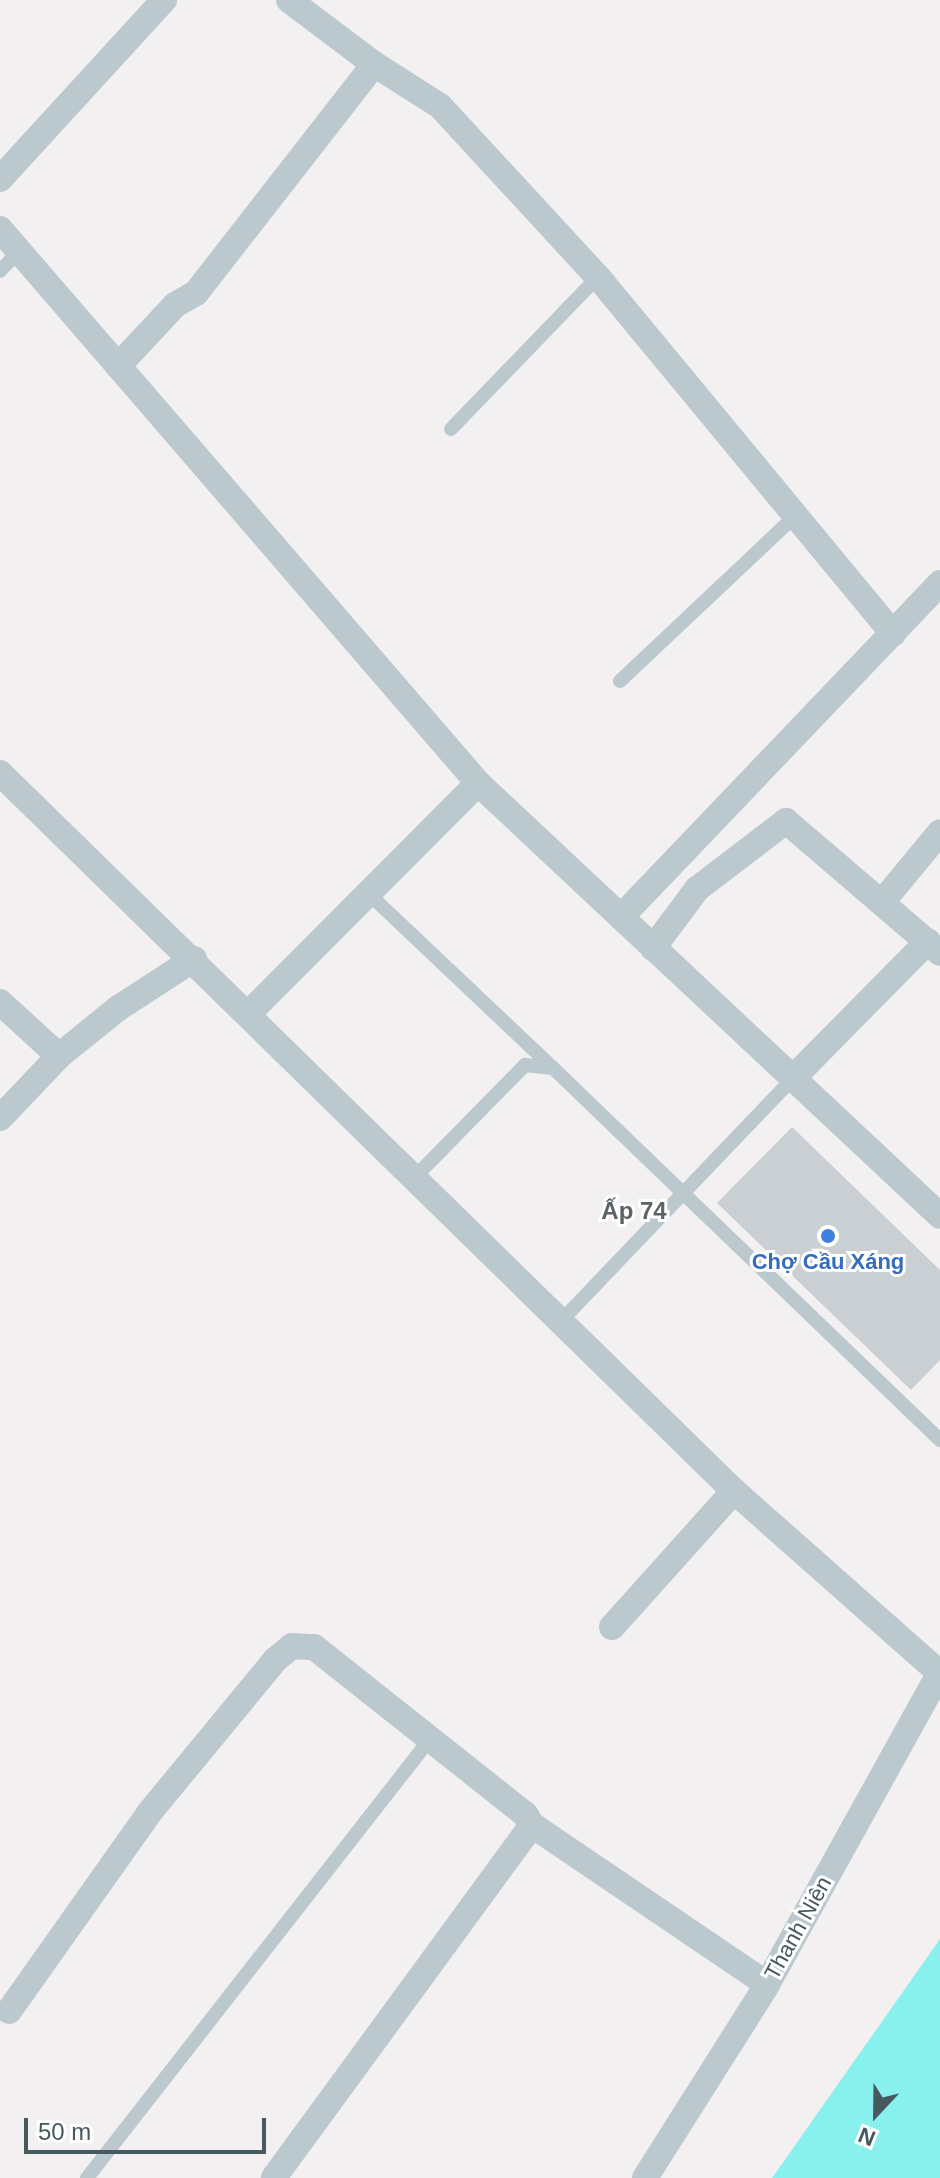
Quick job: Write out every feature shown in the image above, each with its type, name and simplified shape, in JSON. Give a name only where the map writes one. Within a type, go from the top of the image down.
[{"type":"street","points":[[0,179],[164,0]]},
{"type":"street","points":[[289,0],[374,64],[440,106],[598,277],[893,634]]},
{"type":"street","points":[[126,358],[175,305],[196,293],[374,64]]},
{"type":"street","points":[[0,229],[126,358],[478,783],[940,1216]]},
{"type":"street","points":[[621,917],[940,583]]},
{"type":"street","points":[[0,773],[250,1012],[734,1491],[940,1672]]},
{"type":"street","points":[[250,1012],[478,783]]},
{"type":"street","points":[[653,948],[697,889],[786,821],[934,947],[793,1078]]},
{"type":"street","points":[[883,901],[940,832]]},
{"type":"street","points":[[0,1118],[59,1056],[117,1009],[194,959]]},
{"type":"street","points":[[0,1002],[59,1056]]},
{"type":"street","points":[[612,1627],[734,1491]]},
{"type":"street","points":[[9,2011],[149,1813],[292,1646],[314,1647],[525,1814],[532,1825],[767,1984]]},
{"type":"street","name":"Thanh Niên","points":[[645,2178],[767,1984],[940,1672]]},
{"type":"street","points":[[274,2178],[532,1825]]},
{"type":"lane","points":[[0,271],[19,251]]},
{"type":"lane","points":[[451,429],[598,277]]},
{"type":"lane","points":[[620,681],[795,516]]},
{"type":"lane","points":[[369,894],[940,1440]]},
{"type":"lane","points":[[416,1176],[525,1065],[553,1068]]},
{"type":"lane","points":[[562,1320],[680,1190],[793,1078]]},
{"type":"lane","points":[[87,2178],[430,1739]]},
{"type":"water","points":[[940,1939],[940,2178],[772,2178]]},
{"type":"building","name":"Chợ Cầu Xáng","points":[[792,1127],[940,1270],[940,1360],[911,1390],[717,1203]]},
{"type":"place","name":"Chợ Cầu Xáng","points":[[828,1236]]},
{"type":"district","name":"Ấp 74","points":[[634,1211]]}]
